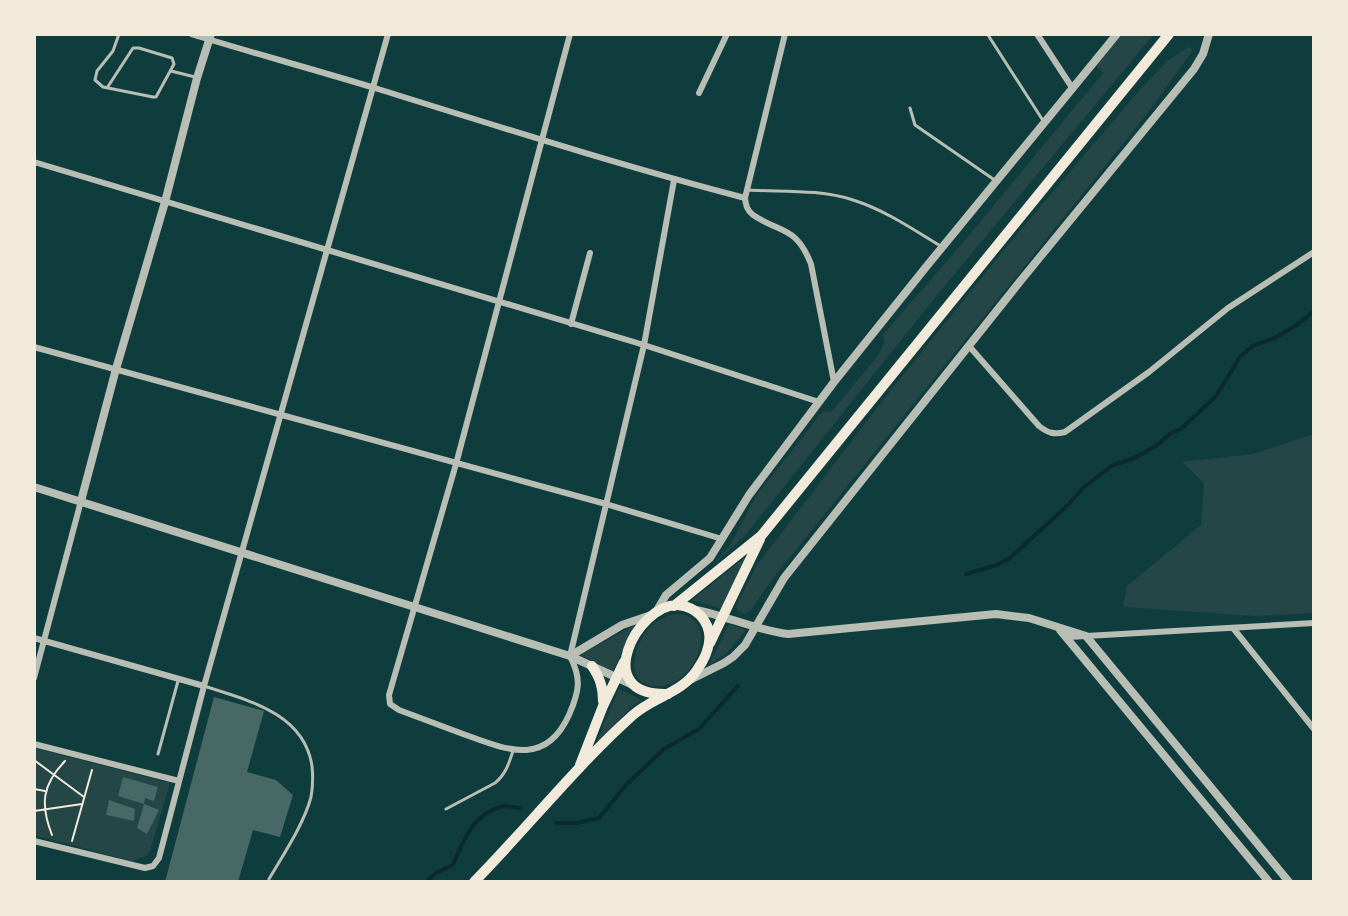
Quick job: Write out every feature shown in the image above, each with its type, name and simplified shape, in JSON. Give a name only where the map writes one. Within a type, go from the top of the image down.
[{"type":"main road","points":[[578,771],[632,642],[653,614],[674,606],[761,536],[1169,34]]},
{"type":"main road","points":[[474,882],[635,713],[689,681],[701,663],[761,536]]},
{"type":"main road","points":[[674,606],[695,610],[706,622],[709,645]]},
{"type":"main road","points":[[625,661],[627,675],[634,686],[655,694],[668,694]]},
{"type":"main road","points":[[592,666],[603,690],[603,706]]},
{"type":"street","points":[[191,34],[211,37],[674,180],[746,194]]},
{"type":"street","points":[[34,841],[145,868],[153,866],[159,858],[204,686],[388,34]]},
{"type":"street","points":[[570,34],[456,464],[389,695],[390,704],[399,710],[513,751],[541,747],[554,739],[565,722],[574,702],[578,680],[577,669],[570,656],[644,345],[674,180]]},
{"type":"street","points":[[699,93],[727,34]]},
{"type":"street","points":[[785,34],[746,194],[748,211],[790,233],[805,250],[811,264],[834,382]]},
{"type":"street","points":[[1037,34],[1073,89]]},
{"type":"street","points":[[570,656],[622,625],[653,614],[671,591],[704,564],[749,495],[834,382],[1117,34]]},
{"type":"street","points":[[689,681],[733,657],[745,645],[784,578],[1194,69],[1209,34]]},
{"type":"street","points":[[34,678],[116,369],[211,37]]},
{"type":"street","points":[[34,162],[644,345],[819,402]]},
{"type":"street","points":[[969,346],[1039,426],[1056,434],[1065,432],[1149,372],[1228,308],[1314,252]]},
{"type":"street","points":[[571,324],[590,253]]},
{"type":"street","points":[[34,347],[606,504],[722,539]]},
{"type":"street","points":[[34,487],[570,656],[634,686]]},
{"type":"street","points":[[695,610],[776,633],[799,634],[996,614],[1029,618],[1086,636],[1289,882]]},
{"type":"street","points":[[1068,637],[1314,623]]},
{"type":"street","points":[[1057,626],[1269,882]]},
{"type":"street","points":[[1233,628],[1314,729]]},
{"type":"street","points":[[34,638],[204,686]]},
{"type":"street","points":[[34,744],[179,781]]},
{"type":"lane","points":[[107,88],[133,48],[174,61],[156,97],[107,88],[98,84],[97,71],[112,53],[119,34]]},
{"type":"lane","points":[[988,35],[1045,122]]},
{"type":"lane","points":[[171,71],[197,78]]},
{"type":"lane","points":[[910,108],[915,125],[996,181]]},
{"type":"lane","points":[[746,194],[821,194],[853,199],[942,247]]},
{"type":"lane","points":[[158,754],[179,678]]},
{"type":"lane","points":[[204,686],[255,702],[271,711],[300,734],[310,755],[313,778],[311,797],[269,879]]},
{"type":"lane","points":[[446,809],[501,778],[513,751]]},
{"type":"path","points":[[56,847],[44,800],[53,774],[71,754]]},
{"type":"path","points":[[34,760],[85,797]]},
{"type":"path","points":[[75,832],[90,778]]},
{"type":"path","points":[[34,789],[46,791]]},
{"type":"path","points":[[34,811],[83,804]]},
{"type":"shaded area","points":[[1123,34],[1154,34],[938,294],[743,538],[712,566],[730,545],[756,496],[823,411],[831,412],[877,357],[885,341],[882,336],[1103,73],[1095,65]]},
{"type":"shaded area","points":[[1188,47],[1193,50],[1147,114],[771,581],[751,610],[745,614],[738,611],[738,602],[757,565],[883,400],[1008,245],[1131,100],[1166,62]]},
{"type":"shaded area","points":[[1314,434],[1314,613],[1255,616],[1123,607],[1127,586],[1201,525],[1204,483],[1182,462],[1253,454]]},
{"type":"shaded area","points":[[749,554],[722,609],[692,600]]},
{"type":"shaded area","points":[[673,614],[689,617],[698,625],[701,637],[699,651],[682,677],[669,684],[653,686],[644,683],[635,671],[638,646],[653,625]]},
{"type":"shaded area","points":[[729,624],[746,630],[727,653],[709,665]]},
{"type":"shaded area","points":[[635,625],[613,671],[580,655]]},
{"type":"shaded area","points":[[619,689],[642,700],[630,708],[600,741],[597,740]]},
{"type":"shaded area","points":[[34,748],[170,783],[146,856],[132,861],[34,835]]},
{"type":"building","points":[[214,697],[264,711],[247,772],[276,780],[293,795],[280,837],[253,830],[238,882],[165,882]]},
{"type":"building","points":[[123,777],[158,787],[154,801],[145,798],[144,804],[118,796]]},
{"type":"building","points":[[109,800],[135,809],[134,821],[106,815]]},
{"type":"building","points":[[144,804],[159,810],[147,834],[137,828]]},
{"type":"waterway","points":[[966,574],[1010,558],[1083,488],[1111,466],[1134,458],[1181,429],[1216,396],[1240,357],[1252,346],[1275,338],[1314,311]]},
{"type":"waterway","points":[[556,823],[577,823],[599,818],[626,785],[664,749],[699,729],[738,686]]},
{"type":"waterway","points":[[426,882],[453,865],[470,830],[482,816],[502,806],[519,808]]}]
